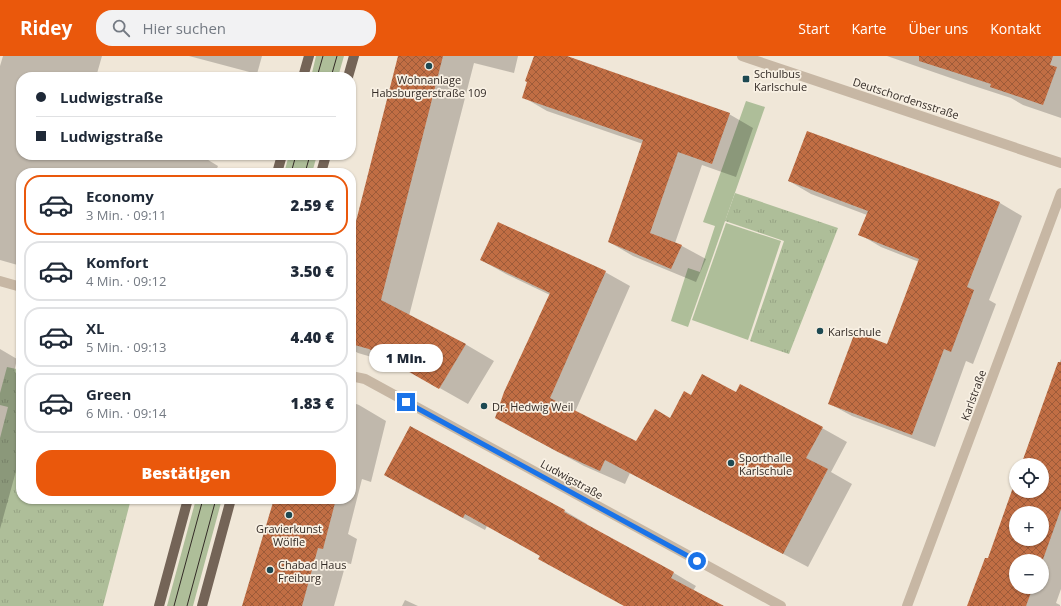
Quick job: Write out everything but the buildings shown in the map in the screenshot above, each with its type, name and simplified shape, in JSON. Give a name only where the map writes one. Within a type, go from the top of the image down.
[{"type":"main road","points":[[304,72],[309,56]]},
{"type":"main road","points":[[349,72],[354,56]]},
{"type":"main road","points":[[159,606],[187,504]]},
{"type":"main road","points":[[202,606],[230,504]]},
{"type":"street","name":"Deutschordensstraße","points":[[742,56],[1061,163]]},
{"type":"street","name":"Karlstraße","points":[[907,606],[1061,193]]},
{"type":"street","points":[[0,281],[16,286]]},
{"type":"street","name":"Ludwigstraße","points":[[356,377],[365,380],[781,606]]},
{"type":"green space","points":[[316,56],[344,56],[339,72],[312,72]]},
{"type":"green space","points":[[746,101],[765,107],[688,327],[671,321],[688,268],[700,272],[715,226],[703,222]]},
{"type":"green space","points":[[288,160],[316,160],[313,168],[285,168]]},
{"type":"green space","points":[[735,193],[838,228],[789,354],[750,341],[784,241],[725,221]]},
{"type":"green space","points":[[726,223],[781,241],[748,340],[692,320]]},
{"type":"green space","points":[[7,367],[16,369],[16,504],[130,504],[103,606],[0,606],[0,438],[8,407],[0,405],[0,393]]},
{"type":"green space","points":[[195,504],[221,504],[193,606],[167,606]]},
{"type":"tram line","points":[[318,72],[323,56]]},
{"type":"tram line","points":[[332,72],[337,56]]},
{"type":"tram line","points":[[292,168],[295,160]]},
{"type":"tram line","points":[[306,168],[309,160]]},
{"type":"tram line","points":[[174,606],[202,504]]},
{"type":"tram line","points":[[187,606],[215,504]]},
{"type":"place","name":"Wohnanlage Habsburgerstraße 109","points":[[429,66]]},
{"type":"place","name":"Schulbus Karlschule","points":[[746,79]]},
{"type":"place","name":"Karlschule","points":[[820,331]]},
{"type":"place","name":"Dr. Hedwig Weil","points":[[484,406]]},
{"type":"place","name":"Sporthalle Karlschule","points":[[731,463]]},
{"type":"place","name":"Gravierkunst Wölfle","points":[[289,515]]},
{"type":"place","name":"Chabad Haus Freiburg","points":[[270,570]]},
{"type":"route","points":[[406,402],[697,561]]}]
